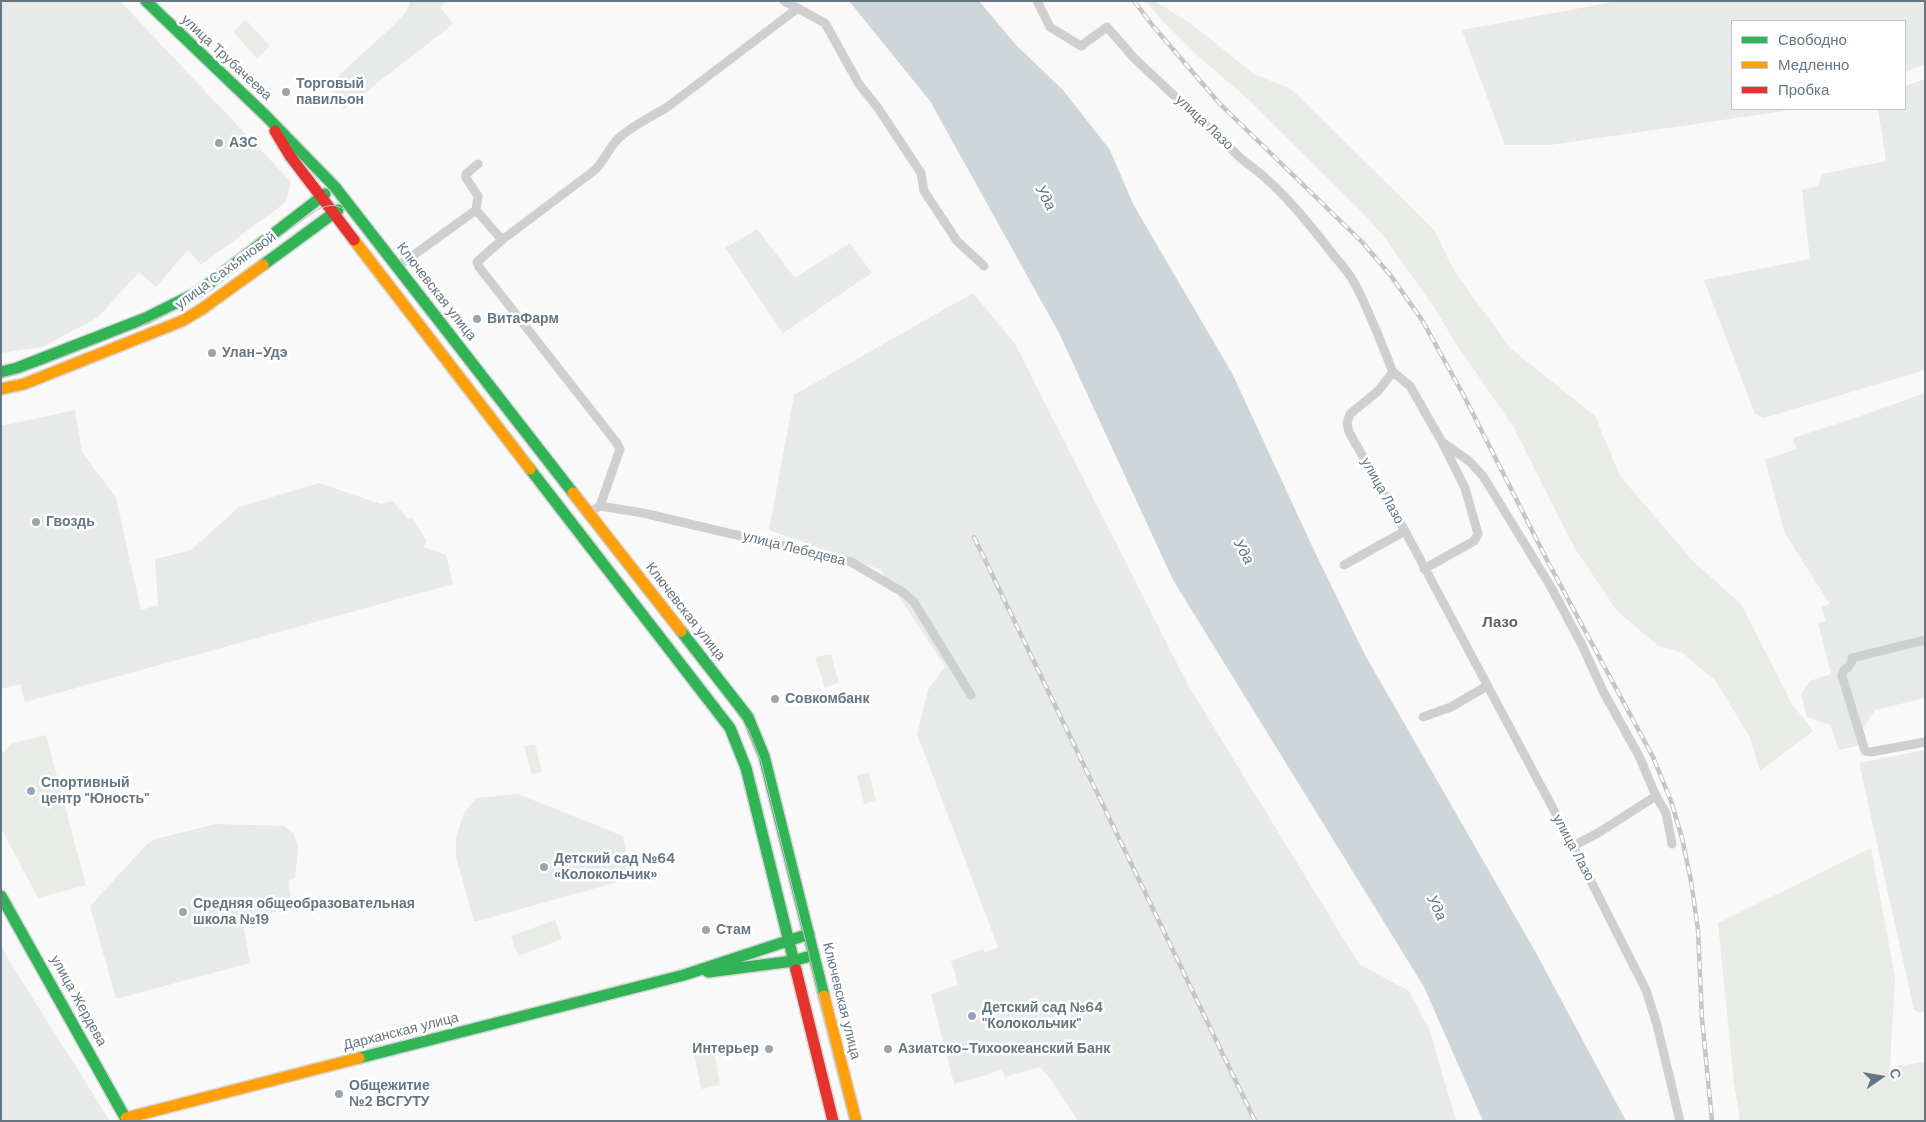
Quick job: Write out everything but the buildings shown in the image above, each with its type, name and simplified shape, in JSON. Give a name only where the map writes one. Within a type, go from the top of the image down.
[{"type":"main road","name":"улица Трубачеева","points":[[146,1],[265,115],[341,195]]},
{"type":"main road","name":"улица Трубачеева","points":[[265,115],[290,156],[332,213]]},
{"type":"main road","name":"улица Сахьяновой","points":[[1,372],[146,318],[183,300],[198,292],[321,197],[341,195]]},
{"type":"main road","name":"улица Сахьяновой","points":[[1,390],[24,384],[154,333],[192,315],[332,213],[341,195]]},
{"type":"main road","name":"Ключевская улица","points":[[341,195],[748,717],[764,756],[856,1121]]},
{"type":"main road","points":[[332,213],[730,728],[746,768],[792,961],[833,1121]]},
{"type":"main road","points":[[183,300],[192,315]]},
{"type":"main road","name":"улица Жердева","points":[[1,896],[126,1120]]},
{"type":"main road","name":"Дарханская улица","points":[[126,1120],[684,975],[809,934]]},
{"type":"main road","name":"Дарханская улица","points":[[684,975],[792,961],[814,955]]},
{"type":"street","points":[[784,1],[825,22],[859,84],[878,108],[921,173],[924,191],[956,241],[984,266]]},
{"type":"street","name":"улица Лазо","points":[[1037,1],[1050,27],[1081,46],[1107,27],[1135,59],[1245,162],[1258,170],[1270,182],[1320,237],[1355,282],[1393,372],[1378,391],[1350,414],[1347,423],[1349,432],[1405,531],[1573,846],[1646,990],[1657,1025],[1680,1121]]},
{"type":"street","points":[[589,513],[600,506],[620,449],[477,262],[502,240],[595,170],[604,161],[616,140],[652,115],[666,108],[798,8]]},
{"type":"street","points":[[397,267],[476,210],[478,196],[466,178],[466,174],[478,164]]},
{"type":"street","points":[[476,210],[502,240]]},
{"type":"street","points":[[1393,372],[1410,386],[1442,442],[1465,488],[1478,534],[1474,541],[1424,569]]},
{"type":"street","points":[[1442,442],[1469,461],[1483,476],[1551,587],[1581,643],[1604,693],[1639,756],[1656,796],[1666,813],[1672,844]]},
{"type":"street","name":"улица Лебедева","points":[[600,506],[644,512],[851,562],[904,593],[914,602],[971,695]]},
{"type":"street","points":[[1344,565],[1405,531]]},
{"type":"street","points":[[1925,640],[1856,656],[1852,658],[1852,662],[1848,669],[1843,672],[1842,676],[1859,735],[1864,748],[1869,752],[1925,742]]},
{"type":"street","points":[[1423,717],[1451,707],[1487,686]]},
{"type":"street","points":[[1573,846],[1598,833],[1656,796]]},
{"type":"shaded area","points":[[1,1],[120,1],[291,182],[286,202],[201,265],[188,250],[156,287],[139,272],[98,317],[43,347],[1,353]]},
{"type":"shaded area","points":[[411,1],[446,1],[440,7],[453,24],[344,109],[328,85],[395,24],[406,12]]},
{"type":"shaded area","points":[[1146,1],[1155,1],[1194,26],[1254,74],[1291,89],[1434,230],[1454,271],[1511,349],[1595,416],[1620,476],[1694,562],[1741,604],[1792,704],[1813,731],[1760,771],[1750,737],[1715,680],[1681,652],[1658,646],[1617,611],[1574,547],[1514,428],[1386,239],[1364,214],[1249,100],[1199,57]]},
{"type":"shaded area","points":[[1618,1],[1925,1],[1925,64],[1906,72],[1906,20],[1731,20],[1731,110],[1785,111],[1550,145],[1505,145],[1462,30]]},
{"type":"shaded area","points":[[246,20],[270,46],[257,58],[233,32]]},
{"type":"shaded area","points":[[1925,79],[1925,370],[1764,418],[1755,414],[1704,280],[1810,259],[1802,190],[1818,186],[1822,174],[1886,161],[1878,110],[1906,110],[1906,86]]},
{"type":"shaded area","points":[[757,229],[795,278],[850,243],[872,273],[783,333],[725,248]]},
{"type":"shaded area","points":[[973,293],[1015,344],[1188,685],[1359,964],[1409,991],[1430,1031],[1456,1121],[1078,1121],[1053,1082],[1040,1067],[1005,1077],[1002,1068],[990,1074],[954,1084],[931,994],[958,985],[951,961],[983,949],[985,953],[998,947],[917,734],[928,690],[945,666],[881,570],[769,530],[794,395]]},
{"type":"shaded area","points":[[1925,393],[1925,698],[1875,710],[1863,728],[1867,744],[1839,750],[1830,725],[1807,717],[1801,694],[1810,681],[1831,674],[1818,623],[1826,621],[1821,607],[1830,604],[1785,534],[1765,460],[1796,449],[1793,438]]},
{"type":"shaded area","points":[[75,410],[82,452],[116,498],[141,610],[158,605],[155,559],[191,550],[239,507],[319,483],[381,504],[393,501],[408,519],[412,518],[426,540],[424,547],[446,555],[453,584],[25,702],[20,684],[1,689],[1,426]]},
{"type":"shaded area","points":[[831,654],[839,682],[825,688],[815,657]]},
{"type":"shaded area","name":"Спортивный центр \"Юность\"","points":[[46,735],[86,885],[38,898],[1,828],[1,755],[11,744]]},
{"type":"shaded area","points":[[535,744],[542,772],[532,774],[524,746]]},
{"type":"shaded area","points":[[1925,750],[1925,1011],[1920,1013],[1914,1010],[1859,763]]},
{"type":"shaded area","points":[[869,773],[876,800],[864,804],[857,775]]},
{"type":"shaded area","name":"Детский сад №64 «Колокольчик»","points":[[518,794],[623,836],[632,878],[474,922],[456,857],[456,838],[464,813],[476,798]]},
{"type":"shaded area","name":"Средняя общеобразовательная школа №19","points":[[216,824],[284,826],[294,834],[298,847],[295,878],[288,881],[293,907],[243,921],[250,963],[116,999],[90,906],[148,843],[155,839]]},
{"type":"shaded area","points":[[1871,848],[1895,977],[1890,1067],[1925,1062],[1925,1121],[1740,1121],[1734,1082],[1718,923]]},
{"type":"shaded area","points":[[555,920],[562,939],[518,956],[511,936]]},
{"type":"shaded area","points":[[1,946],[15,970],[110,1121],[1,1121]]},
{"type":"shaded area","points":[[714,1051],[720,1085],[701,1089],[694,1054]]},
{"type":"water","name":"Уда","points":[[849,1],[979,1],[1016,45],[1063,90],[1110,150],[1133,204],[1233,375],[1365,655],[1535,951],[1626,1121],[1483,1121],[1424,987],[1173,580],[1059,333],[930,101]]},
{"type":"tram line","points":[[1,378],[51,362],[136,328],[181,307],[317,210],[331,206],[337,206],[345,210],[735,710],[749,731],[761,761],[850,1121]]},
{"type":"railway","points":[[1134,1],[1220,104],[1363,243],[1391,276],[1422,320],[1464,396],[1548,562],[1653,757],[1671,801],[1682,838],[1691,881],[1698,930],[1702,1019],[1712,1121]]},
{"type":"railway","points":[[974,537],[1255,1121]]},
{"type":"traffic: fast","points":[[146,1],[265,115],[335,187],[573,493]]},
{"type":"traffic: fast","points":[[1,372],[17,368],[146,318],[198,292],[325,194]]},
{"type":"traffic: fast","points":[[263,265],[338,210]]},
{"type":"traffic: fast","points":[[530,469],[730,728],[746,768],[796,970]]},
{"type":"traffic: fast","points":[[681,631],[748,717],[764,756],[824,996]]},
{"type":"traffic: fast","points":[[1,896],[127,1121]]},
{"type":"traffic: fast","points":[[359,1058],[684,975],[809,934]]},
{"type":"traffic: fast","points":[[708,972],[793,961],[814,955]]},
{"type":"traffic: slow","points":[[354,240],[530,469]]},
{"type":"traffic: slow","points":[[1,389],[24,384],[182,321],[202,309],[263,265]]},
{"type":"traffic: slow","points":[[573,493],[681,631]]},
{"type":"traffic: slow","points":[[824,996],[856,1121]]},
{"type":"traffic: slow","points":[[126,1118],[359,1058]]},
{"type":"traffic: jam","points":[[275,131],[290,156],[354,240]]},
{"type":"traffic: jam","points":[[796,970],[833,1121]]},
{"type":"place","name":"Торговый павильон","points":[[286,92]]},
{"type":"place","name":"АЗС","points":[[219,143]]},
{"type":"place","name":"ВитаФарм","points":[[477,319]]},
{"type":"place","name":"Улан-Удэ","points":[[212,353]]},
{"type":"place","name":"Гвоздь","points":[[36,522]]},
{"type":"place","name":"Совкомбанк","points":[[775,699]]},
{"type":"place","name":"Спортивный центр \"Юность\"","points":[[31,791]]},
{"type":"place","name":"Детский сад №64 «Колокольчик»","points":[[544,867]]},
{"type":"place","name":"Средняя общеобразовательная школа №19","points":[[183,912]]},
{"type":"place","name":"Стам","points":[[706,930]]},
{"type":"place","name":"Детский сад №64 \"Колокольчик\"","points":[[972,1016]]},
{"type":"place","name":"Интерьер","points":[[769,1049]]},
{"type":"place","name":"Азиатско-Тихоокеанский Банк","points":[[888,1049]]},
{"type":"place","name":"Общежитие №2 ВСГУТУ","points":[[339,1094]]},
{"type":"district","name":"Лазо","points":[[1500,623]]}]
